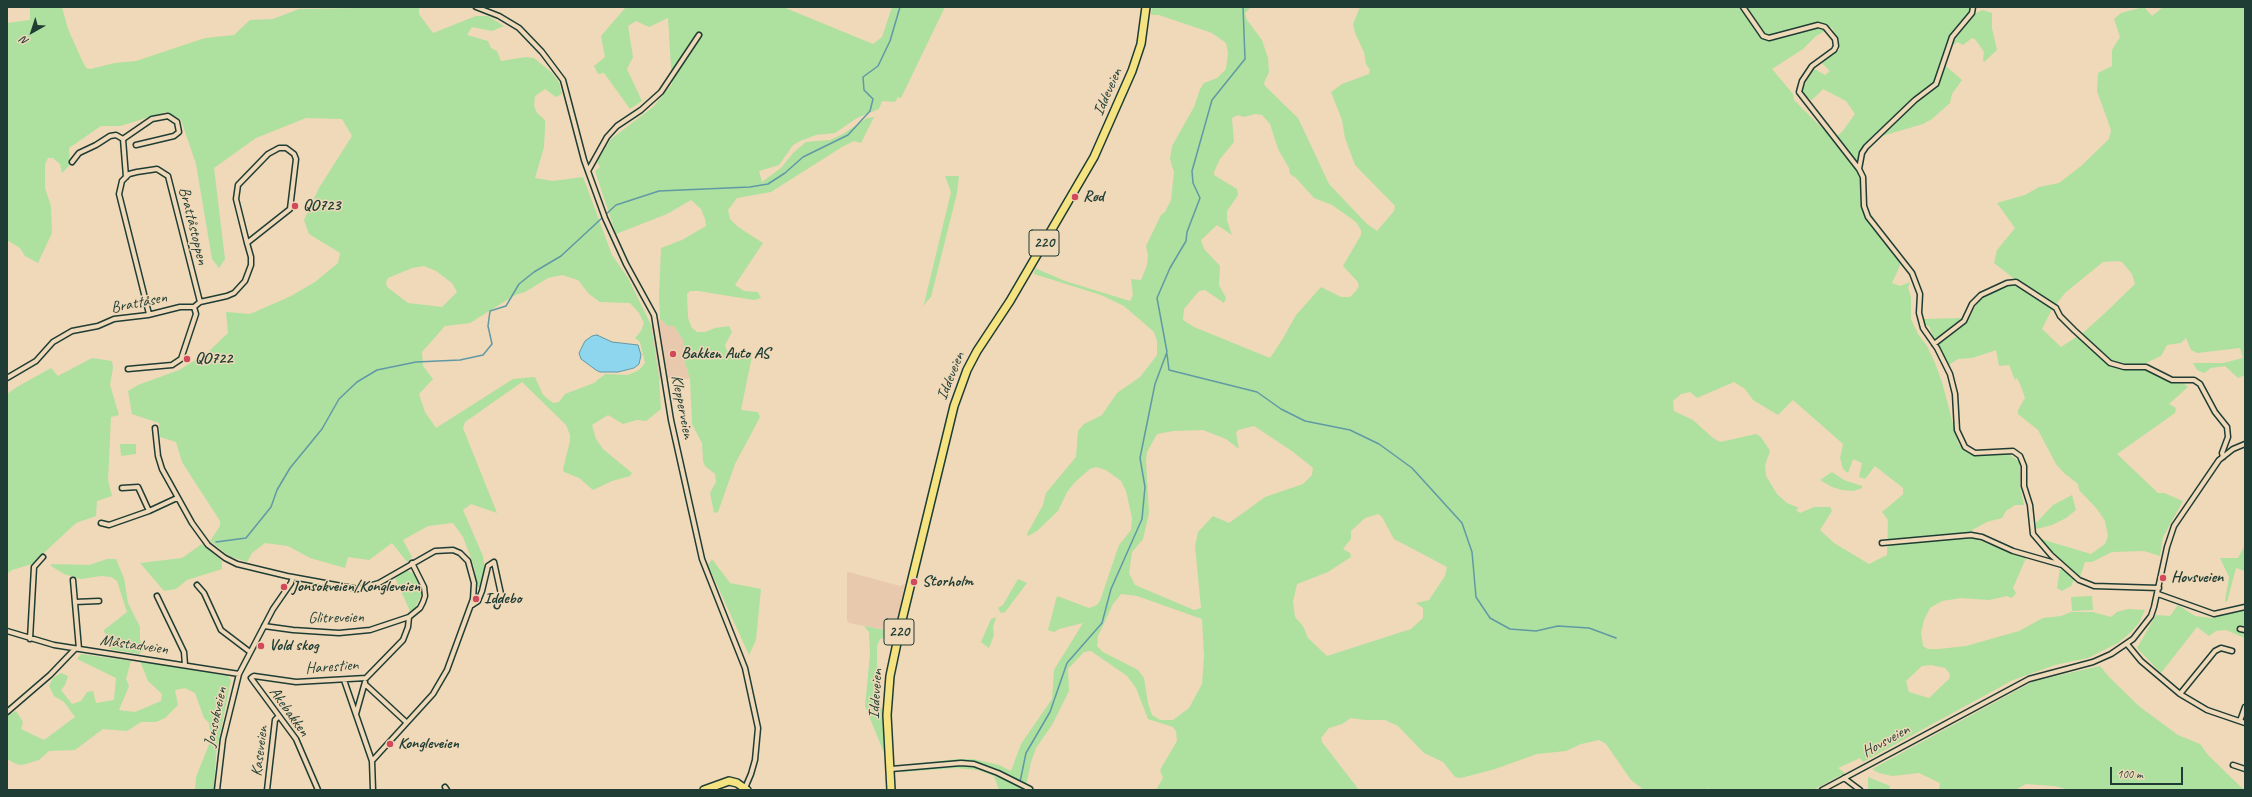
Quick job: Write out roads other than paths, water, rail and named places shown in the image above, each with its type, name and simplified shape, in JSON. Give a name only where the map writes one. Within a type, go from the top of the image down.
[{"type":"main road","name":"Iddeveien","points":[[891,790],[888,709],[894,651],[949,424],[960,388],[977,351],[1010,301],[1094,157],[1132,71],[1141,44],[1146,7]]},
{"type":"main road","points":[[704,790],[728,781],[746,789]]},
{"type":"street","name":"Klepperveien","points":[[476,7],[498,16],[519,28],[542,52],[559,74],[567,92],[588,171],[615,241],[654,315],[668,405],[702,559],[745,668],[758,728],[755,760],[746,789]]},
{"type":"street","points":[[1743,7],[1763,36],[1769,38],[1818,25],[1825,27],[1835,39],[1836,46],[1834,50],[1812,66],[1802,81],[1799,92],[1859,169],[1863,177],[1865,211],[1873,226],[1912,273],[1920,294],[1920,318],[1926,336],[1934,344],[1950,374],[1955,394],[1956,424],[1960,440],[1965,447],[1975,453],[2013,451],[2020,456],[2024,466],[2024,486],[2030,505],[2033,534],[2052,557],[2079,580],[2090,585],[2159,588]]},
{"type":"street","points":[[1859,169],[1862,153],[1866,147],[1936,84],[1952,37],[1972,13],[1973,7]]},
{"type":"street","points":[[588,171],[607,137],[617,126],[640,110],[660,92],[699,35]]},
{"type":"street","points":[[124,139],[152,119],[168,116],[177,122],[179,132],[174,136],[136,145]]},
{"type":"street","points":[[72,162],[79,153],[110,136],[116,135],[124,139]]},
{"type":"street","points":[[124,139],[126,177],[122,181],[119,194],[148,314]]},
{"type":"street","points":[[128,369],[172,365],[181,359],[196,314],[194,307],[200,302],[234,293],[245,281],[251,265],[236,194],[238,185],[242,179],[268,154],[282,147],[291,150],[296,159],[290,208],[288,212],[247,243]]},
{"type":"street","name":"Brattåstoppen","points":[[126,177],[137,172],[157,169],[168,176],[200,302]]},
{"type":"street","points":[[1934,344],[1964,321],[1972,304],[1981,295],[2007,283],[2016,282],[2056,308],[2060,316],[2110,363],[2124,367],[2146,366],[2167,378],[2180,381],[2194,380],[2200,384],[2215,412],[2228,427],[2228,437],[2222,453],[2223,457]]},
{"type":"street","name":"Brattåsen","points":[[7,378],[36,361],[53,342],[66,333],[98,326],[114,319],[180,307],[194,307]]},
{"type":"street","points":[[155,428],[160,463],[177,498],[200,536],[217,553],[237,564],[293,578],[358,590],[378,583],[435,551],[450,549],[460,553],[468,561],[472,571],[474,584],[472,606],[441,684],[372,761]]},
{"type":"street","name":"Hovsveien","points":[[1822,790],[2029,679],[2092,662],[2111,654],[2127,644],[2139,633],[2151,616],[2158,594],[2172,530],[2212,468],[2223,457],[2245,444]]},
{"type":"street","points":[[122,488],[138,486],[149,511]]},
{"type":"street","points":[[101,523],[109,525],[149,511],[177,498]]},
{"type":"street","points":[[1882,543],[1971,535],[1982,538],[2004,548],[2050,563],[2062,565]]},
{"type":"street","points":[[30,639],[34,567],[43,557]]},
{"type":"street","points":[[2050,563],[2052,557]]},
{"type":"street","points":[[472,606],[478,601],[488,566],[494,562],[501,594],[497,606]]},
{"type":"street","points":[[408,617],[420,608],[425,596],[422,581],[412,563]]},
{"type":"street","name":"Jonsokveien","points":[[217,790],[223,739],[238,674],[264,626],[293,578]]},
{"type":"street","name":"Måstadveien","points":[[73,580],[77,649]]},
{"type":"street","points":[[197,584],[204,592],[221,630],[250,652]]},
{"type":"street","points":[[2158,594],[2214,614],[2245,607]]},
{"type":"street","name":"Måstadveien","points":[[157,596],[184,652],[185,665]]},
{"type":"street","points":[[75,602],[99,601]]},
{"type":"street","name":"Glitreveien","points":[[264,626],[293,630],[339,633],[370,630],[408,617]]},
{"type":"street","name":"Harestien","points":[[257,676],[284,682],[366,678],[402,640],[408,627],[408,617]]},
{"type":"street","points":[[2240,629],[2245,630]]},
{"type":"street","name":"Måstadveien","points":[[7,630],[30,639],[77,649],[238,674]]},
{"type":"street","points":[[2127,644],[2141,661],[2180,694],[2207,710],[2245,723]]},
{"type":"street","points":[[2180,694],[2215,651],[2221,648],[2232,651]]},
{"type":"street","points":[[7,712],[50,675],[77,649]]},
{"type":"street","name":"Akebakken","points":[[257,676],[252,677],[252,681],[296,739],[318,790]]},
{"type":"street","points":[[356,715],[366,678]]},
{"type":"street","points":[[344,680],[372,761],[373,790]]},
{"type":"street","points":[[365,684],[406,722]]},
{"type":"street","points":[[2240,721],[2245,707]]},
{"type":"street","name":"Kaseveien","points":[[267,790],[274,724],[279,716]]},
{"type":"street","points":[[891,768],[974,764],[998,773],[1030,789]]},
{"type":"street","points":[[2233,765],[2245,769]]},
{"type":"street","points":[[1844,778],[1860,790]]},
{"type":"water","points":[[597,335],[612,342],[638,345],[641,355],[639,364],[634,368],[618,372],[600,372],[596,370],[581,359],[579,353],[585,341],[592,336]]},
{"type":"waterway","points":[[216,542],[246,538],[271,507],[277,490],[290,468],[322,429],[339,399],[357,382],[377,370],[416,362],[460,360],[483,355],[492,344],[488,326],[490,311],[506,306],[519,284],[534,272],[561,256],[616,205],[659,191],[750,187],[768,184],[785,173],[803,157],[848,135],[870,111],[873,99],[864,90],[863,77],[878,66],[890,41],[900,7]]},
{"type":"waterway","points":[[1020,782],[1026,753],[1050,712],[1067,663],[1102,623],[1111,589],[1142,519],[1145,487],[1140,458],[1155,384],[1167,352],[1157,298],[1170,268],[1186,241],[1187,232],[1200,198],[1193,183],[1192,171],[1212,100],[1245,59],[1243,7]]},
{"type":"waterway","points":[[1167,354],[1169,370],[1257,392],[1281,409],[1305,421],[1350,430],[1379,444],[1412,468],[1462,523],[1472,552],[1476,597],[1490,618],[1510,629],[1536,631],[1558,626],[1589,628],[1616,638]]},
{"type":"place","name":"Rød","points":[[1075,197]]},
{"type":"place","name":"QO723","points":[[295,206]]},
{"type":"place","name":"Bakken Auto AS","points":[[673,354]]},
{"type":"place","name":"QO722","points":[[187,359]]},
{"type":"place","name":"Hovsveien","points":[[2163,578]]},
{"type":"place","name":"Storholm","points":[[914,582]]},
{"type":"place","name":"Jonsokveien/Kongleveien","points":[[284,587]]},
{"type":"place","name":"Iddebo","points":[[476,599]]},
{"type":"place","name":"Vold skog","points":[[261,646]]},
{"type":"place","name":"Kongleveien","points":[[390,744]]}]
